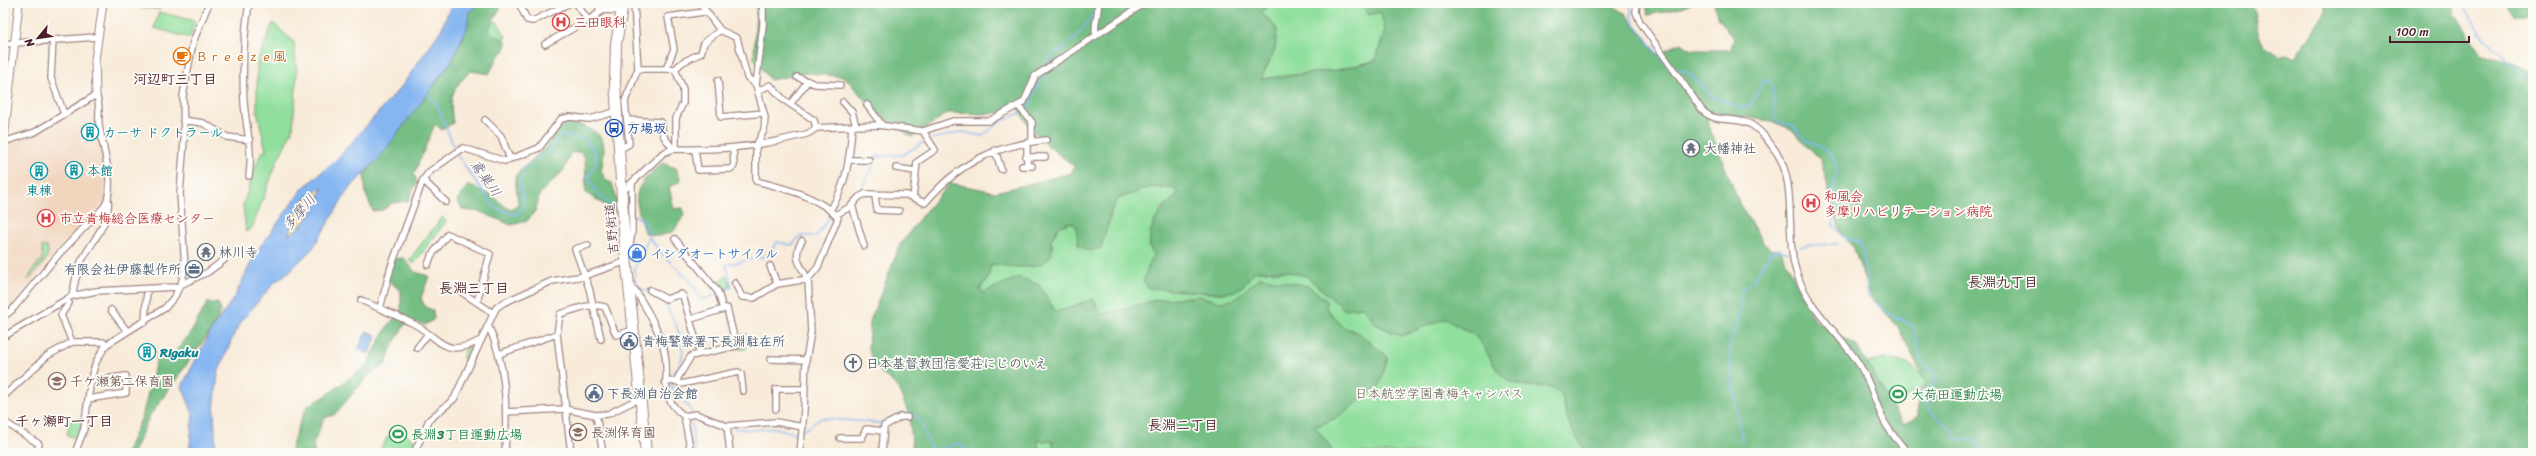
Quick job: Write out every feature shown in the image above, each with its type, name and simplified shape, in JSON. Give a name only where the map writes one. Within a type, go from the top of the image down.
[{"type":"highway","name":"吉野街道","points":[[622,7],[615,68],[621,194],[628,214],[627,260],[646,453]]},
{"type":"street","points":[[19,3],[6,93],[3,144],[35,132],[96,95]]},
{"type":"street","points":[[72,296],[81,264],[103,224],[109,206],[107,199],[107,168],[96,95],[96,37],[103,3]]},
{"type":"street","points":[[75,453],[84,429],[91,381],[96,362],[106,345],[127,331],[145,322],[165,308],[175,296],[180,285],[185,266],[180,194],[185,84],[193,42],[209,3]]},
{"type":"street","points":[[249,3],[244,94],[250,140],[249,176]]},
{"type":"street","points":[[519,3],[527,20],[533,21],[570,3]]},
{"type":"street","points":[[576,3],[588,20]]},
{"type":"street","points":[[599,3],[600,12]]},
{"type":"street","points":[[620,149],[630,144],[625,101],[638,69],[634,3]]},
{"type":"street","points":[[700,3],[704,12],[720,30],[737,38],[747,78],[756,85]]},
{"type":"street","points":[[734,283],[742,297],[754,298],[777,284],[808,279],[818,267],[838,222],[832,212],[790,190],[756,181],[756,146],[765,125],[764,113],[756,85],[763,26],[763,3]]},
{"type":"street","points":[[1096,36],[1094,28],[1099,14],[1098,3]]},
{"type":"street","points":[[621,194],[663,153],[674,149],[733,149],[756,146],[808,134],[816,128],[882,125],[923,130],[953,122],[989,122],[1019,107],[1026,97],[1035,76],[1145,3]]},
{"type":"street","points":[[1637,3],[1636,12],[1640,22],[1707,115],[1751,124],[1764,137],[1781,160],[1787,181],[1791,249],[1798,276],[1820,318],[1858,362],[1874,390],[1884,420],[1908,453]]},
{"type":"street","points":[[545,44],[600,12],[622,7]]},
{"type":"street","points":[[666,69],[674,49],[668,17],[704,12]]},
{"type":"street","points":[[638,69],[675,69],[683,62],[700,53],[704,43],[720,30]]},
{"type":"street","points":[[3,44],[96,37]]},
{"type":"street","points":[[53,40],[51,78],[64,114]]},
{"type":"street","points":[[674,149],[676,118],[683,103],[683,89],[675,69]]},
{"type":"street","points":[[797,77],[815,84],[840,85]]},
{"type":"street","points":[[718,80],[721,117],[764,113]]},
{"type":"street","points":[[791,103],[808,82]]},
{"type":"street","points":[[758,91],[770,85],[784,100],[791,103],[814,120],[816,128]]},
{"type":"street","points":[[832,212],[841,192],[854,126],[852,112],[843,102]]},
{"type":"street","points":[[867,105],[882,125]]},
{"type":"street","points":[[1019,107],[1032,122],[1030,142],[1026,157],[1027,166]]},
{"type":"street","points":[[380,308],[391,267],[423,180],[429,172],[463,148],[500,160],[510,159],[539,148],[561,119],[570,117],[590,119],[618,111]]},
{"type":"street","points":[[183,120],[203,123],[227,137],[250,140]]},
{"type":"street","points":[[484,120],[502,136],[510,159]]},
{"type":"street","points":[[627,120],[661,122],[663,135],[674,149]]},
{"type":"street","points":[[912,198],[917,162],[936,150],[923,130]]},
{"type":"street","points":[[832,212],[852,204],[865,194],[875,196],[907,195],[925,203],[958,171],[985,154],[995,150],[1046,140]]},
{"type":"street","points":[[695,150],[698,170],[730,169],[734,166],[733,149]]},
{"type":"street","points":[[995,150],[1001,169]]},
{"type":"street","points":[[1026,157],[1044,157]]},
{"type":"street","points":[[848,160],[869,160]]},
{"type":"street","points":[[896,168],[915,171]]},
{"type":"street","points":[[423,180],[446,202]]},
{"type":"street","points":[[628,214],[632,184]]},
{"type":"street","points":[[875,196],[877,210],[899,210]]},
{"type":"street","points":[[3,317],[14,309],[59,254],[104,206],[107,199]]},
{"type":"street","points":[[852,204],[864,246]]},
{"type":"street","points":[[428,265],[431,256],[448,234],[490,254],[477,302]]},
{"type":"street","points":[[675,239],[719,293],[723,309]]},
{"type":"street","points":[[800,453],[803,426],[806,360],[811,332],[808,279],[797,261],[797,247],[802,241]]},
{"type":"street","points":[[588,245],[575,249],[593,304],[601,339]]},
{"type":"street","points":[[3,337],[72,296],[96,291],[147,289],[180,285],[208,272],[224,260]]},
{"type":"street","points":[[414,453],[429,420],[454,399],[493,313],[503,303],[552,281],[584,276],[627,260]]},
{"type":"street","points":[[770,266],[777,284]]},
{"type":"street","points":[[630,288],[635,290],[658,333],[666,360],[666,396],[671,405],[686,416],[691,453]]},
{"type":"street","points":[[145,322],[147,289]]},
{"type":"street","points":[[650,290],[666,299],[680,294],[683,296],[700,354]]},
{"type":"street","points":[[460,291],[493,313]]},
{"type":"street","points":[[361,300],[414,324],[446,347],[464,348],[481,340]]},
{"type":"street","points":[[69,303],[62,315],[72,342]]},
{"type":"street","points":[[571,453],[564,409],[557,334],[560,314],[593,304],[605,307],[616,334],[634,330]]},
{"type":"street","points":[[675,381],[689,358],[736,346],[727,308],[690,319]]},
{"type":"street","points":[[111,310],[127,331]]},
{"type":"street","points":[[488,325],[499,354],[505,385],[505,453]]},
{"type":"street","points":[[417,348],[428,334]]},
{"type":"street","points":[[499,354],[557,334]]},
{"type":"street","points":[[3,398],[47,356],[72,342],[103,342],[106,345]]},
{"type":"street","points":[[771,359],[806,360]]},
{"type":"street","points":[[666,382],[675,381],[681,384],[738,372],[741,374],[743,391]]},
{"type":"street","points":[[88,399],[126,393],[126,376],[91,381]]},
{"type":"street","points":[[776,409],[776,389],[804,389]]},
{"type":"street","points":[[506,412],[564,409],[596,415],[615,412],[640,398]]},
{"type":"street","points":[[686,416],[694,414],[727,428],[776,422],[803,426]]},
{"type":"street","points":[[596,415],[603,453]]},
{"type":"street","points":[[882,453],[884,426],[893,420],[907,417]]},
{"type":"street","points":[[3,421],[39,444],[36,453]]},
{"type":"street","points":[[727,428],[730,453]]},
{"type":"street","points":[[840,438],[862,438],[866,429],[883,431]]},
{"type":"shaded area","name":"市立青梅総合医療センター","points":[[88,101],[97,105],[106,183],[104,203],[57,251],[12,307],[3,305],[3,182],[7,143],[34,135]]},
{"type":"green space","points":[[142,3],[161,3],[160,9],[141,8]]},
{"type":"green space","points":[[479,3],[503,3],[488,30],[493,35],[506,40],[505,50],[498,57],[489,74],[471,71],[455,89],[451,106],[453,123],[442,130],[435,124],[414,174],[417,182],[408,201],[392,203],[383,210],[373,211],[366,195],[364,175],[440,77],[456,53],[462,40],[469,12]]},
{"type":"green space","points":[[754,3],[1272,3],[1261,12],[1277,29],[1275,50],[1261,79],[1337,70],[1375,61],[1385,31],[1381,12],[1369,15],[1360,3],[1609,3],[1625,13],[1658,55],[1680,43],[1692,50],[1730,50],[1734,39],[1717,16],[1714,3],[2248,3],[2253,9],[2262,42],[2279,56],[2287,54],[2295,58],[2326,11],[2324,3],[2455,3],[2454,12],[2482,55],[2516,63],[2533,74],[2533,453],[1588,453],[1570,426],[1565,411],[1562,394],[1549,387],[1524,386],[1502,376],[1477,338],[1470,332],[1446,318],[1401,336],[1377,325],[1364,307],[1344,309],[1306,276],[1285,271],[1254,271],[1241,288],[1235,291],[1227,292],[1206,293],[1148,288],[1143,281],[1153,256],[1150,247],[1151,229],[1159,214],[1178,194],[1175,189],[1151,187],[1118,199],[1112,209],[1101,248],[1089,251],[1078,245],[1076,225],[1070,222],[1059,227],[1051,240],[1052,251],[1048,259],[1041,264],[1021,267],[991,264],[988,278],[980,288],[982,293],[1019,277],[1039,285],[1056,312],[1094,299],[1101,315],[1156,300],[1199,296],[1221,302],[1234,300],[1260,277],[1309,286],[1327,301],[1326,308],[1342,326],[1360,334],[1388,357],[1379,387],[1336,418],[1315,427],[1327,442],[1333,453],[1068,453],[1065,450],[1054,450],[1052,441],[1037,441],[1041,453],[913,453],[909,414],[897,386],[875,367],[868,348],[870,321],[900,245],[923,214],[950,183],[996,192],[1072,173],[1074,166],[1042,140],[1028,125],[1019,107],[991,114],[948,113],[912,137],[875,112],[845,77],[808,73],[770,80],[754,58],[756,7]],"holes":[[[1708,112],[1771,121],[1791,129],[1821,160],[1840,232],[1853,246],[1870,295],[1898,327],[1926,383],[1917,394],[1918,416],[1903,425],[1856,345],[1814,320],[1780,249],[1772,250],[1764,244],[1740,205],[1709,126]]]},
{"type":"green space","points":[[1272,3],[1360,3],[1369,15],[1381,12],[1385,31],[1375,61],[1337,70],[1261,79],[1277,29],[1261,12]]},
{"type":"green space","points":[[1646,3],[1693,3],[1681,8],[1648,15]]},
{"type":"green space","points":[[2506,3],[2533,3],[2533,12],[2514,16]]},
{"type":"green space","points":[[159,12],[195,21],[190,38],[154,28]]},
{"type":"green space","points":[[497,21],[506,37],[490,45],[481,30]]},
{"type":"green space","points":[[273,23],[294,42],[297,74],[293,129],[278,159],[252,228],[246,232],[243,205],[261,152],[266,151],[257,110],[257,62]]},
{"type":"green space","points":[[572,122],[591,130],[601,138],[604,151],[601,171],[607,181],[612,183],[616,197],[617,213],[586,193],[585,158],[580,152],[570,153],[564,170],[540,193],[535,211],[527,221],[511,225],[481,212],[463,210],[457,201],[468,185],[491,195],[510,210],[518,205],[515,176],[546,147],[560,126]]},
{"type":"green space","points":[[662,163],[676,168],[681,181],[669,187],[674,209],[683,208],[684,215],[673,232],[659,236],[646,234],[639,211],[637,194],[639,187],[644,180]]},
{"type":"green space","name":"日本航空学園青梅キャンパス","points":[[1151,187],[1175,189],[1178,195],[1160,210],[1149,245],[1153,256],[1146,273],[1178,286],[1201,292],[1213,293],[1224,293],[1238,289],[1246,282],[1254,271],[1285,271],[1306,276],[1344,309],[1364,307],[1377,325],[1401,336],[1446,318],[1470,332],[1477,338],[1502,376],[1524,386],[1549,387],[1562,394],[1565,411],[1570,426],[1588,453],[1333,453],[1327,442],[1314,427],[1336,418],[1360,334],[1342,326],[1326,308],[1260,277],[1234,300],[1221,302],[1199,296],[1156,300],[1100,315],[1093,299],[1056,312],[1039,285],[1001,287],[982,294],[980,289],[988,278],[991,264],[1032,267],[1053,248],[1051,240],[1059,227],[1070,222],[1076,225],[1108,226],[1112,209],[1118,198]]},
{"type":"green space","points":[[442,217],[446,221],[414,264],[409,260]]},
{"type":"green space","points":[[42,246],[47,247],[47,250],[49,251],[45,261],[28,280],[35,266],[38,267],[38,262],[42,262]]},
{"type":"green space","points":[[404,258],[415,272],[429,276],[421,298],[425,307],[433,310],[434,319],[425,325],[417,322],[405,324],[391,348],[386,364],[369,375],[334,415],[324,418],[313,445],[315,453],[290,453],[296,432],[307,406],[324,397],[367,365],[387,327],[401,310],[401,291],[383,276],[389,259]]},
{"type":"green space","points":[[727,276],[731,286],[721,291],[715,284]]},
{"type":"green space","points":[[207,303],[218,303],[221,311],[212,329],[149,417],[133,453],[126,453],[142,417],[158,353],[168,361],[192,331]]},
{"type":"green space","points":[[747,334],[746,349],[739,349],[736,335]]},
{"type":"green space","points":[[476,344],[477,345],[468,363],[463,359],[464,350]]},
{"type":"green space","name":"大荷田運動広場","points":[[1884,359],[1898,361],[1909,365],[1929,382],[1893,405],[1865,364]]},
{"type":"green space","points":[[82,419],[78,439],[67,435],[70,420]]},
{"type":"green space","name":"長淵3丁目運動広場","points":[[395,425],[417,443],[412,453],[378,453]]},
{"type":"green space","points":[[1037,441],[1052,441],[1068,453],[1041,453]]},
{"type":"sand","points":[[322,186],[318,201],[310,215],[300,226],[288,235],[300,203]]},
{"type":"water","points":[[452,3],[479,3],[469,12],[467,28],[451,62],[380,157],[348,190],[313,248],[289,272],[275,282],[242,320],[234,334],[218,373],[214,411],[216,453],[189,453],[193,414],[182,386],[212,329],[235,296],[255,254],[303,188],[336,160],[401,87],[441,30]],"holes":[[[322,187],[318,201],[310,215],[300,226],[288,235],[300,203]]]},
{"type":"water","points":[[367,331],[377,336],[368,354],[358,349]]},
{"type":"waterway","points":[[1631,3],[1631,16],[1635,24],[1669,68]]},
{"type":"waterway","points":[[2463,3],[2480,33],[2533,84]]},
{"type":"waterway","points":[[1045,68],[1047,60],[1075,39],[1096,11]]},
{"type":"waterway","points":[[1675,68],[1689,73],[1714,97],[1742,108],[1751,105],[1762,82],[1768,80],[1772,88],[1776,120],[1782,124],[1792,125],[1806,140],[1827,151],[1832,156],[1837,168],[1833,192],[1838,200],[1833,224],[1842,236],[1858,241],[1862,246],[1868,296],[1885,311],[1912,325],[1921,359],[1928,368],[1935,372],[1937,378],[1925,392],[1925,398],[1929,409],[1952,430],[1958,439],[1973,439],[1987,453]]},
{"type":"waterway","points":[[1025,112],[1027,111],[1045,71]]},
{"type":"waterway","name":"鳶巣川","points":[[427,93],[436,103],[456,152]]},
{"type":"waterway","points":[[931,139],[962,132],[982,136],[1001,121],[1021,113]]},
{"type":"waterway","name":"鳶巣川","points":[[457,155],[495,208],[516,215],[524,206],[520,182],[524,168],[551,149],[561,135],[586,140],[596,154],[595,166],[588,178],[600,196],[619,211]]},
{"type":"waterway","points":[[858,195],[872,169],[875,158],[879,156],[903,155],[927,140]]},
{"type":"waterway","points":[[834,212],[842,208]]},
{"type":"waterway","points":[[634,215],[644,221],[649,237],[663,255],[692,283],[701,299],[706,299],[732,287],[726,265],[767,256],[777,242],[792,245],[800,236],[817,236],[831,214]]},
{"type":"waterway","points":[[649,237],[634,269],[635,282],[642,289],[665,302],[678,330],[683,352],[680,365],[673,373],[671,380]]},
{"type":"waterway","points":[[1800,247],[1809,245],[1837,244]]},
{"type":"waterway","points":[[1742,441],[1731,376],[1730,342],[1738,322],[1742,289],[1752,282],[1770,253],[1779,250],[1789,253]]},
{"type":"waterway","points":[[671,384],[673,390],[691,410],[692,414]]},
{"type":"waterway","points":[[734,428],[752,430],[775,428],[794,433],[806,429],[821,418],[880,423],[902,413],[911,413],[921,422],[930,447],[937,451],[958,443],[973,453]]},
{"type":"waterway","points":[[691,417],[695,453]]},
{"type":"waterway","points":[[692,417],[700,418]]},
{"type":"waterway","points":[[1055,453],[1060,453]]},
{"type":"place","name":"三田眼科","points":[[561,22]]},
{"type":"place","name":"Ｂｒｅｅｚｅ風","points":[[182,56]]},
{"type":"place","name":"万場坂","points":[[614,128]]},
{"type":"place","name":"カーサ ドクトラール","points":[[90,132]]},
{"type":"place","name":"大幡神社","points":[[1691,148]]},
{"type":"place","name":"本館","points":[[74,170]]},
{"type":"place","name":"東棟","points":[[39,171]]},
{"type":"place","name":"和風会 多摩リハビリテーション病院","points":[[1811,203]]},
{"type":"place","name":"市立青梅総合医療センター","points":[[46,218]]},
{"type":"place","name":"林川寺","points":[[206,252]]},
{"type":"place","name":"イシダオートサイクル","points":[[637,253]]},
{"type":"place","name":"有限会社伊藤製作所","points":[[194,269]]},
{"type":"place","name":"青梅警察署下長淵駐在所","points":[[629,341]]},
{"type":"place","name":"Rigaku","points":[[147,352]]},
{"type":"place","name":"日本基督教団信愛荘にじのいえ","points":[[853,363]]},
{"type":"place","name":"千ケ瀬第二保育園","points":[[57,381]]},
{"type":"place","name":"下長渕自治会館","points":[[594,393]]},
{"type":"place","name":"大荷田運動広場","points":[[1898,394]]},
{"type":"place","name":"長渕保育園","points":[[578,432]]},
{"type":"place","name":"長淵3丁目運動広場","points":[[398,434]]},
{"type":"district","name":"河辺町三丁目","points":[[175,79]]},
{"type":"district","name":"長淵九丁目","points":[[2003,282]]},
{"type":"district","name":"長淵三丁目","points":[[474,288]]},
{"type":"district","name":"千ヶ瀬町一丁目","points":[[64,421]]},
{"type":"district","name":"長淵二丁目","points":[[1183,425]]},
{"type":"water label","name":"多摩川","points":[[299,212]]}]
